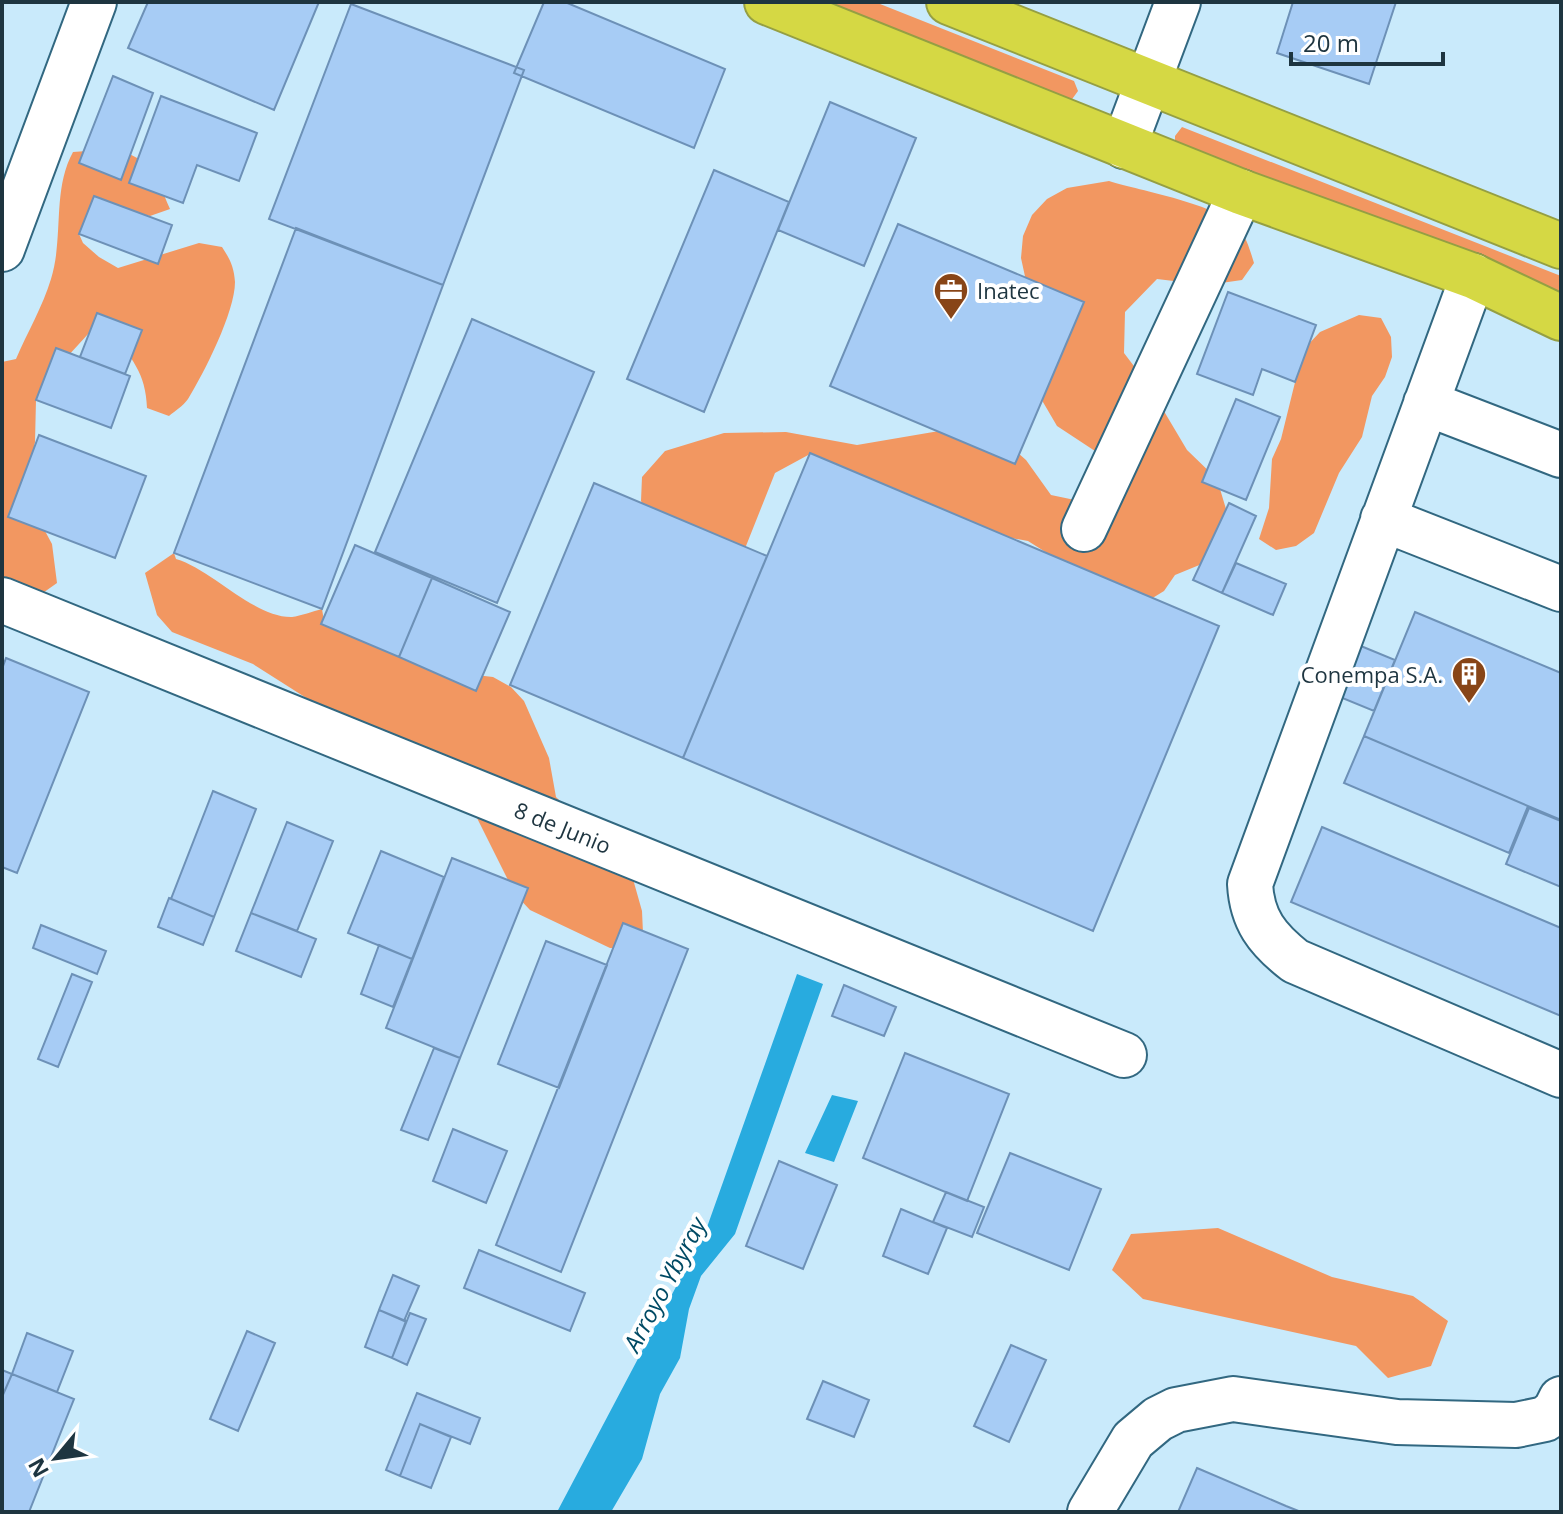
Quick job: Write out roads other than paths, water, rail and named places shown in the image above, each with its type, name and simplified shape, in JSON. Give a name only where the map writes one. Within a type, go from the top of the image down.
[{"type":"highway","points":[[767,2],[1241,192],[1473,276],[1543,310],[1554,243],[1148,84],[949,2]]},
{"type":"street","points":[[2,249],[94,2]]},
{"type":"street","points":[[1124,146],[1178,2]]},
{"type":"street","points":[[1084,529],[1241,192]]},
{"type":"street","points":[[1473,276],[1250,884],[1251,901],[1258,922],[1270,941],[1295,961],[1561,1075]]},
{"type":"street","points":[[1426,403],[1561,455]]},
{"type":"street","points":[[1383,519],[1561,589]]},
{"type":"street","name":"8 de Junio","points":[[2,600],[1124,1055]]},
{"type":"street","points":[[1090,1512],[1133,1440],[1158,1419],[1176,1410],[1233,1399],[1397,1422],[1516,1425],[1545,1419],[1555,1411],[1561,1399]]},
{"type":"water","points":[[797,974],[823,984],[735,1234],[701,1276],[689,1309],[680,1358],[660,1394],[642,1459],[611,1512],[557,1512],[706,1230]]},
{"type":"water","points":[[832,1095],[858,1101],[834,1162],[805,1153]]},
{"type":"place","name":"Inatec","points":[[951,321]]},
{"type":"place","name":"Conempa S.A.","points":[[1469,705]]},
{"type":"water label","name":"Arroyo Ybyray","points":[[664,1284]]}]
